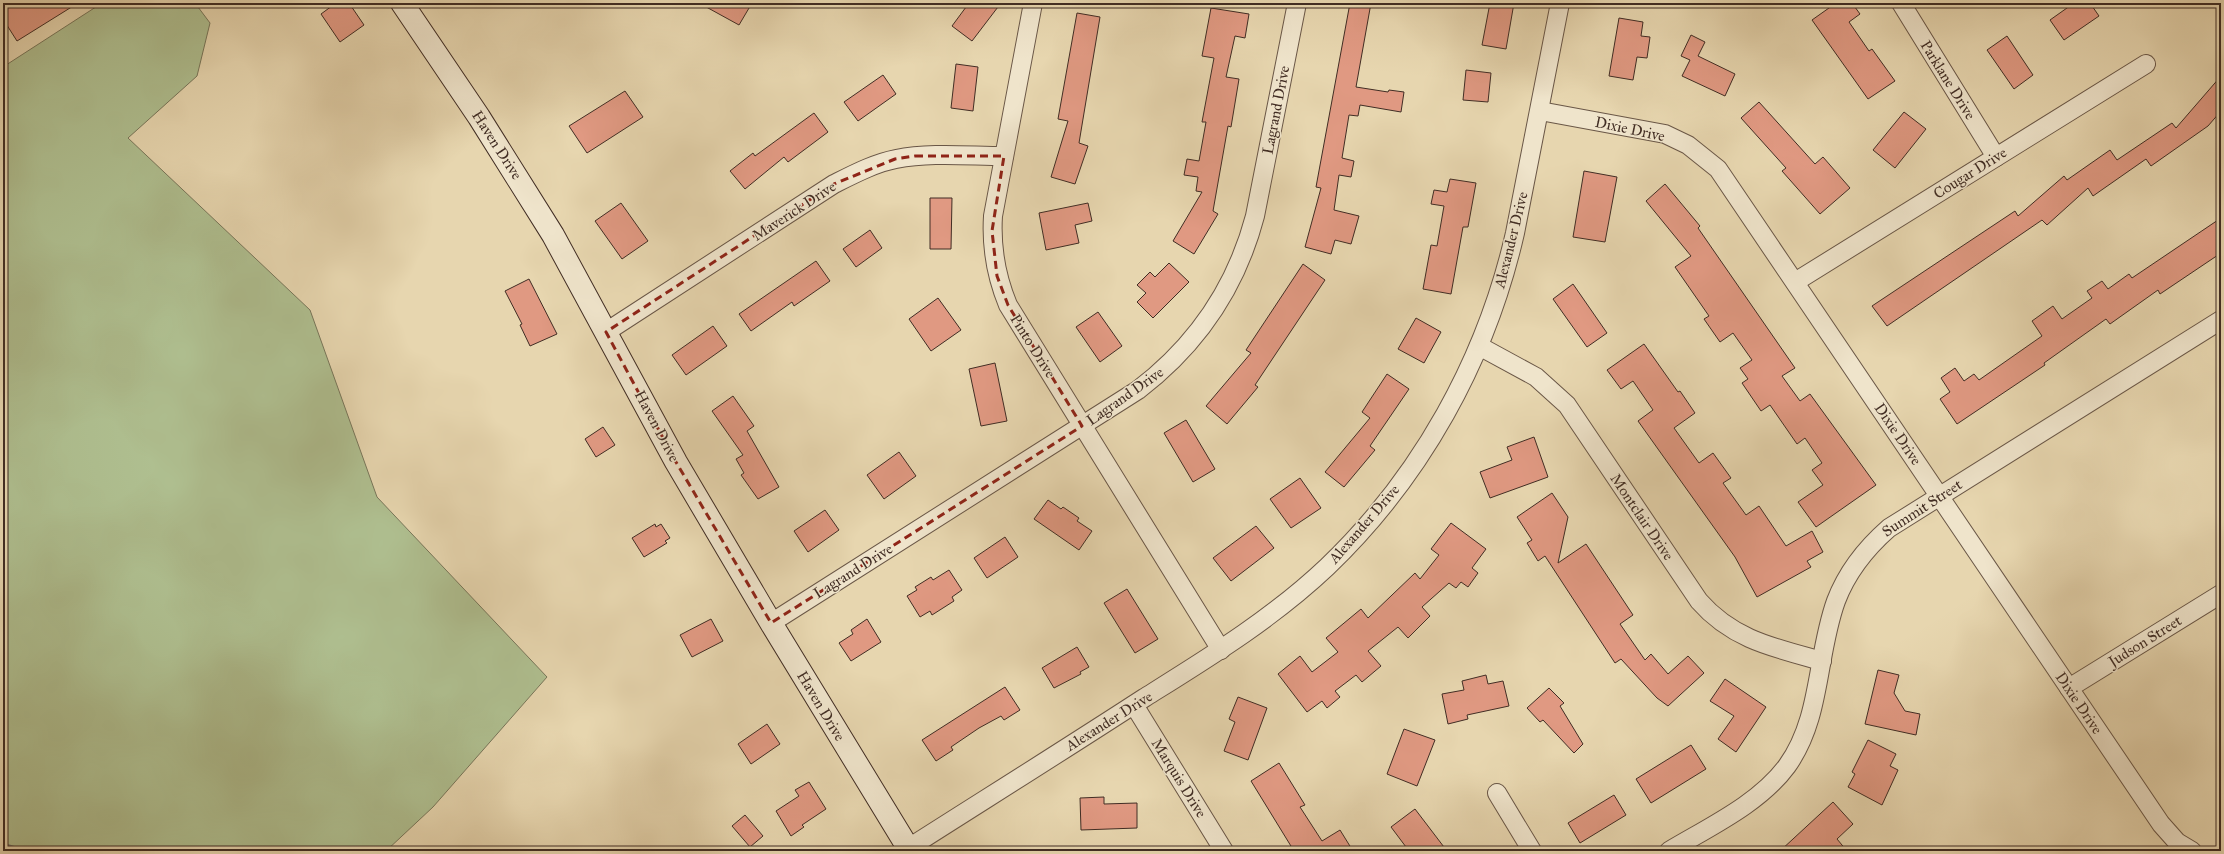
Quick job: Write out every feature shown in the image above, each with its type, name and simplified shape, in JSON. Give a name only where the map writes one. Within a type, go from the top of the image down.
[{"type":"street","name":"Haven Drive","points":[[402,3],[527,192],[553,235],[676,462],[907,850]]},
{"type":"street","name":"Pinto Drive","points":[[1033,3],[1004,156],[992,231],[997,276],[1008,305],[1221,650]]},
{"type":"street","name":"Lagrand Drive","points":[[771,623],[1138,390],[1175,360],[1206,323],[1231,282],[1246,246],[1256,216],[1297,3]]},
{"type":"street","name":"Alexander Drive","points":[[907,850],[1221,650],[1299,591],[1336,558],[1367,524],[1405,477],[1431,439],[1464,378],[1479,346],[1507,267],[1540,111],[1560,3]]},
{"type":"street","name":"Parklane Drive","points":[[1901,3],[1996,157]]},
{"type":"street","name":"Cougar Drive","points":[[1795,282],[2146,64]]},
{"type":"street","name":"Dixie Drive","points":[[1540,111],[1665,134],[1693,149],[1709,160],[1727,180],[2168,834],[2177,842],[2192,851]]},
{"type":"street","name":"Maverick Drive","points":[[606,332],[834,184],[855,174],[895,159],[915,156],[1004,156]]},
{"type":"street","name":"Summit Street","points":[[1669,851],[1759,794],[1786,767],[1806,731],[1812,712],[1822,661],[1836,603],[1852,569],[1875,540],[1889,528],[2221,320]]},
{"type":"street","name":"Montclair Drive","points":[[1479,346],[1531,373],[1547,385],[1567,405],[1699,601],[1716,618],[1740,635],[1757,642],[1822,661]]},
{"type":"street","name":"Judson Street","points":[[2070,688],[2221,594]]},
{"type":"street","name":"Marquis Drive","points":[[1134,705],[1224,851]]},
{"type":"street","points":[[1497,794],[1532,851]]},
{"type":"highlighted area","points":[[915,156],[1004,156],[992,231],[997,276],[1008,305],[1082,426],[771,623],[676,462],[606,332],[834,184],[855,174],[895,159]]},
{"type":"green space","points":[[102,3],[195,3],[210,23],[197,76],[128,138],[310,310],[377,497],[547,677],[433,807],[386,851],[3,851],[3,67]]},
{"type":"building","points":[[3,3],[78,3],[17,41],[3,19]]},
{"type":"building","points":[[336,3],[349,3],[364,25],[340,42],[321,14]]},
{"type":"building","points":[[699,3],[752,3],[739,25]]},
{"type":"building","points":[[969,3],[1001,3],[972,41],[952,26]]},
{"type":"building","points":[[1350,3],[1371,3],[1356,87],[1388,92],[1389,90],[1404,92],[1401,112],[1360,105],[1358,116],[1349,115],[1342,158],[1354,161],[1351,177],[1339,175],[1334,210],[1359,216],[1351,244],[1335,240],[1331,254],[1305,247],[1321,188],[1316,187]]},
{"type":"building","points":[[1490,3],[1514,3],[1506,49],[1482,45]]},
{"type":"building","points":[[1836,3],[1852,3],[1860,14],[1849,22],[1869,51],[1872,49],[1895,81],[1868,99],[1812,20]]},
{"type":"building","points":[[2074,3],[2090,3],[2099,16],[2064,40],[2050,20]]},
{"type":"building","points":[[1211,8],[1249,14],[1245,38],[1235,36],[1226,77],[1239,79],[1231,127],[1228,126],[1213,211],[1218,214],[1194,254],[1173,241],[1202,192],[1196,191],[1198,177],[1184,175],[1187,159],[1199,161],[1206,122],[1202,122],[1214,58],[1202,56]]},
{"type":"building","points":[[1077,13],[1100,17],[1079,143],[1088,146],[1075,184],[1051,177],[1068,121],[1058,119]]},
{"type":"building","points":[[1619,18],[1643,22],[1641,36],[1650,37],[1647,58],[1637,57],[1633,80],[1609,76]]},
{"type":"building","points":[[1691,35],[1705,42],[1698,56],[1735,74],[1725,96],[1682,76],[1690,60],[1681,56]]},
{"type":"building","points":[[2007,36],[2033,75],[2014,89],[1987,50]]},
{"type":"building","points":[[956,64],[978,67],[973,111],[951,108]]},
{"type":"building","points":[[1466,70],[1491,73],[1488,102],[1463,100]]},
{"type":"building","points":[[883,75],[896,94],[858,121],[844,102]]},
{"type":"building","points":[[2221,76],[2221,111],[2208,126],[2151,166],[2146,159],[2093,196],[2088,188],[2047,225],[2042,220],[1887,326],[1872,306],[2015,211],[2018,216],[2064,176],[2067,180],[2110,150],[2117,160],[2172,123],[2176,128]]},
{"type":"building","points":[[625,91],[643,117],[587,153],[569,126]]},
{"type":"building","points":[[1759,102],[1815,164],[1823,157],[1850,188],[1820,214],[1782,171],[1786,168],[1741,118]]},
{"type":"building","points":[[1904,112],[1926,129],[1895,168],[1873,150]]},
{"type":"building","points":[[814,113],[828,132],[788,162],[784,157],[745,189],[730,171],[753,153],[755,156]]},
{"type":"building","points":[[1584,171],[1617,177],[1605,242],[1573,237]]},
{"type":"building","points":[[1450,179],[1476,183],[1468,227],[1463,227],[1451,294],[1423,289],[1431,245],[1437,246],[1444,206],[1431,204],[1434,190],[1447,192]]},
{"type":"building","points":[[1665,184],[1700,226],[1698,228],[1795,368],[1782,376],[1800,401],[1810,394],[1876,485],[1816,527],[1798,502],[1823,485],[1812,470],[1822,463],[1805,438],[1797,444],[1770,405],[1761,411],[1742,383],[1748,379],[1740,368],[1752,360],[1733,333],[1720,342],[1704,319],[1709,316],[1675,267],[1691,256],[1646,201]]},
{"type":"building","points":[[930,198],[952,198],[951,249],[930,249]]},
{"type":"building","points":[[621,203],[648,241],[622,259],[595,221]]},
{"type":"building","points":[[1088,203],[1092,221],[1075,225],[1079,243],[1046,250],[1039,213]]},
{"type":"building","points":[[2221,218],[2221,253],[2160,294],[2158,290],[2110,324],[2106,319],[2044,363],[2045,365],[1957,424],[1940,399],[1950,392],[1941,378],[1955,368],[1964,381],[1974,374],[1979,380],[2042,336],[2032,321],[2053,306],[2062,319],[2092,298],[2087,291],[2102,281],[2108,289],[2129,274],[2132,278]]},
{"type":"building","points":[[870,230],[882,248],[856,267],[843,249]]},
{"type":"building","points":[[816,261],[830,281],[794,306],[792,302],[751,331],[739,314]]},
{"type":"building","points":[[1169,263],[1189,282],[1153,318],[1137,302],[1146,293],[1137,285],[1150,272],[1155,277]]},
{"type":"building","points":[[1303,264],[1325,280],[1255,385],[1258,387],[1227,424],[1206,406],[1251,353],[1246,350]]},
{"type":"building","points":[[529,279],[557,334],[530,346],[520,325],[522,324],[505,291]]},
{"type":"building","points":[[1573,284],[1607,333],[1587,347],[1553,299]]},
{"type":"building","points":[[938,298],[961,330],[931,351],[909,319]]},
{"type":"building","points":[[1098,312],[1122,346],[1100,362],[1076,327]]},
{"type":"building","points":[[1416,318],[1441,332],[1424,363],[1398,349]]},
{"type":"building","points":[[713,326],[727,346],[686,375],[672,355]]},
{"type":"building","points":[[1644,344],[1695,413],[1674,428],[1699,463],[1713,453],[1731,478],[1723,483],[1746,515],[1759,506],[1786,546],[1812,531],[1823,552],[1807,561],[1811,567],[1757,597],[1735,557],[1638,421],[1653,410],[1633,381],[1621,389],[1607,370]]},
{"type":"building","points":[[995,363],[1007,421],[981,426],[969,369]]},
{"type":"building","points":[[1387,374],[1409,389],[1370,446],[1375,450],[1344,487],[1325,472],[1370,418],[1362,412]]},
{"type":"building","points":[[733,396],[754,426],[747,431],[779,487],[758,499],[741,475],[744,473],[736,459],[743,455],[712,411]]},
{"type":"building","points":[[1186,420],[1215,469],[1193,482],[1164,433]]},
{"type":"building","points":[[603,427],[615,445],[596,457],[585,439]]},
{"type":"building","points":[[1534,437],[1548,477],[1490,498],[1480,472],[1512,460],[1507,447]]},
{"type":"building","points":[[899,452],[916,476],[884,499],[867,475]]},
{"type":"building","points":[[1300,478],[1321,508],[1291,528],[1270,499]]},
{"type":"building","points":[[1552,493],[1568,517],[1558,563],[1586,544],[1633,615],[1620,624],[1645,660],[1651,654],[1668,674],[1688,656],[1704,673],[1668,706],[1657,698],[1621,659],[1615,663],[1545,556],[1538,561],[1527,543],[1532,540],[1517,517]]},
{"type":"building","points":[[1048,500],[1061,509],[1063,507],[1079,518],[1077,521],[1092,531],[1079,550],[1034,519]]},
{"type":"building","points":[[825,510],[839,530],[808,552],[794,531]]},
{"type":"building","points":[[1451,523],[1486,549],[1472,568],[1478,573],[1468,587],[1461,582],[1456,588],[1449,583],[1422,607],[1430,616],[1408,638],[1398,627],[1368,651],[1381,666],[1362,682],[1356,675],[1335,691],[1340,697],[1327,708],[1322,701],[1307,712],[1278,674],[1300,656],[1312,672],[1338,652],[1326,638],[1361,609],[1368,618],[1415,573],[1420,579],[1439,555],[1431,549]]},
{"type":"building","points":[[655,524],[656,527],[661,524],[670,538],[665,541],[667,543],[644,557],[632,538]]},
{"type":"building","points":[[1256,526],[1274,548],[1231,581],[1213,558]]},
{"type":"building","points":[[1005,537],[1018,557],[987,578],[974,558]]},
{"type":"building","points":[[949,570],[962,590],[952,597],[954,601],[932,615],[930,611],[920,617],[907,596],[917,590],[915,587],[931,577],[933,580]]},
{"type":"building","points":[[1127,589],[1158,639],[1135,653],[1104,603]]},
{"type":"building","points":[[711,619],[723,641],[692,657],[680,635]]},
{"type":"building","points":[[867,619],[881,642],[851,661],[839,643],[853,634],[851,630]]},
{"type":"building","points":[[1077,647],[1089,667],[1080,672],[1081,674],[1054,688],[1042,668]]},
{"type":"building","points":[[1878,670],[1899,675],[1894,693],[1905,711],[1920,714],[1916,735],[1865,724]]},
{"type":"building","points":[[1486,675],[1488,684],[1503,681],[1509,706],[1467,715],[1468,719],[1448,724],[1442,694],[1464,690],[1462,681]]},
{"type":"building","points":[[1725,679],[1766,707],[1736,752],[1718,739],[1734,716],[1710,701]]},
{"type":"building","points":[[1005,687],[1020,710],[1004,720],[1001,716],[979,728],[951,747],[953,750],[936,761],[922,740]]},
{"type":"building","points":[[1549,688],[1564,703],[1560,706],[1583,744],[1574,753],[1543,720],[1540,722],[1527,708]]},
{"type":"building","points":[[1238,697],[1267,708],[1248,760],[1224,751],[1235,722],[1229,719]]},
{"type":"building","points":[[767,724],[780,744],[751,764],[738,744]]},
{"type":"building","points":[[1404,729],[1435,740],[1417,786],[1387,774]]},
{"type":"building","points":[[1868,740],[1896,754],[1890,766],[1898,770],[1882,805],[1848,787],[1855,774],[1852,772]]},
{"type":"building","points":[[1691,745],[1706,769],[1651,803],[1636,779]]},
{"type":"building","points":[[1279,763],[1305,805],[1300,807],[1322,841],[1340,830],[1353,851],[1294,851],[1251,781]]},
{"type":"building","points":[[809,782],[826,809],[802,825],[804,827],[791,836],[776,811],[799,796],[795,790]]},
{"type":"building","points":[[1614,795],[1626,815],[1580,843],[1568,823]]},
{"type":"building","points":[[1104,797],[1104,804],[1137,803],[1137,828],[1081,830],[1080,798]]},
{"type":"building","points":[[1833,802],[1853,824],[1837,839],[1847,851],[1780,851]]},
{"type":"building","points":[[1415,809],[1447,851],[1409,851],[1391,827]]},
{"type":"building","points":[[745,815],[763,836],[750,847],[732,826]]},
{"type":"waterway","points":[[3,845],[21,851]]}]
